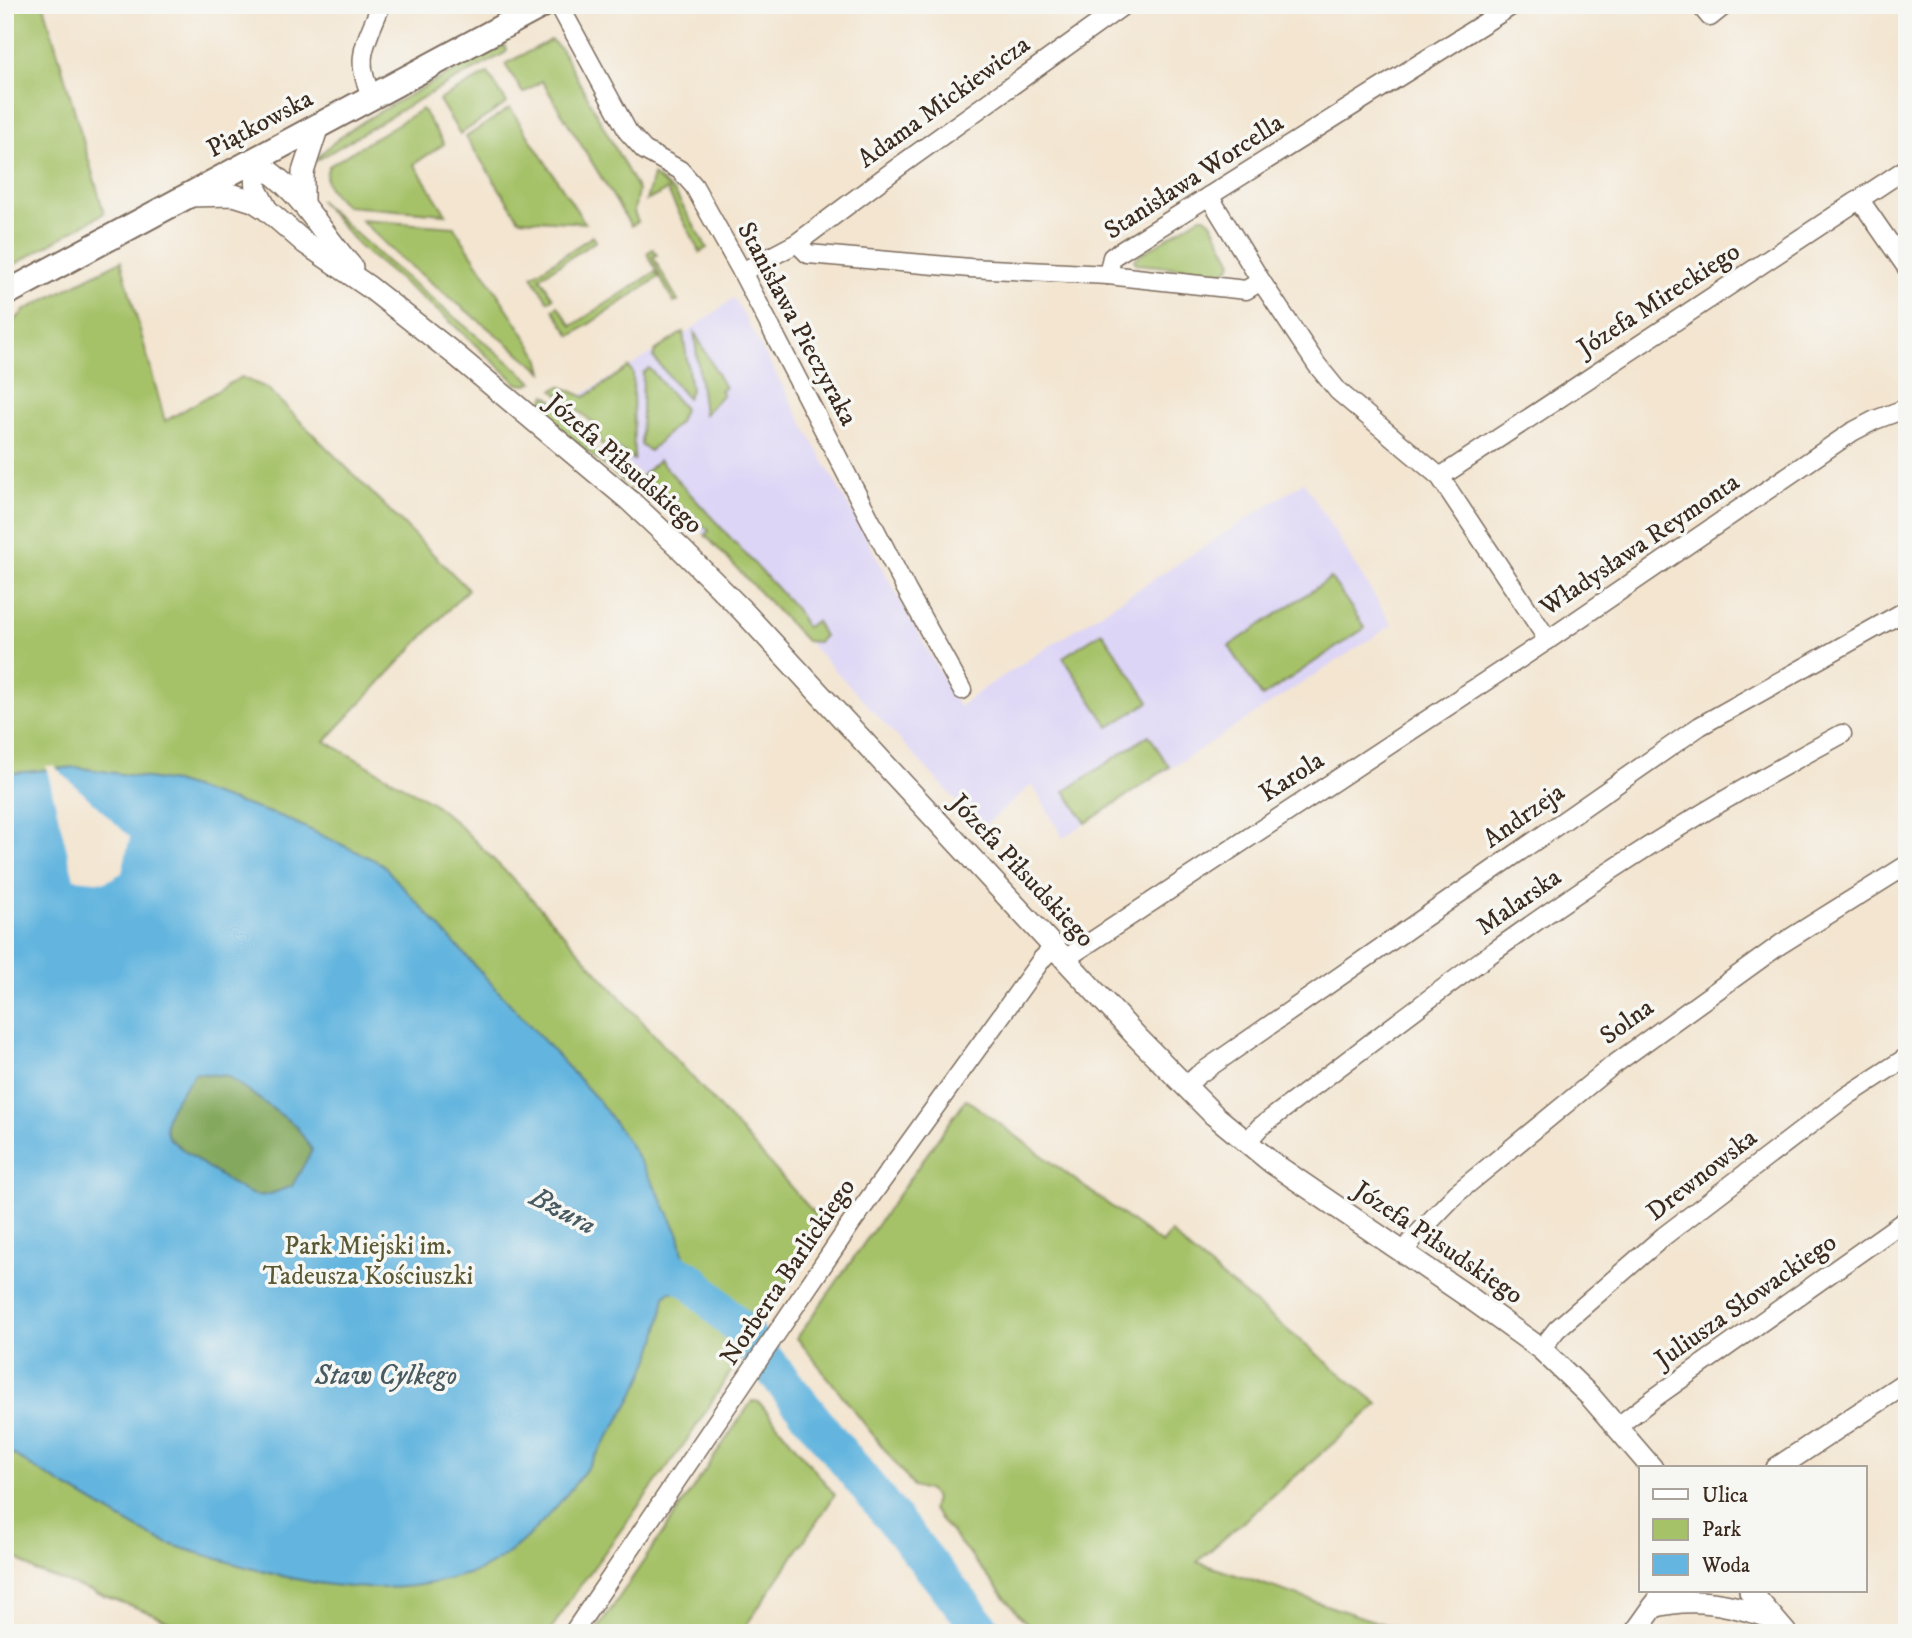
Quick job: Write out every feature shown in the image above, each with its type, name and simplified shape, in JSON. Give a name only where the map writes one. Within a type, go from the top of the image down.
[{"type":"main road","name":"Piątkowska","points":[[5,294],[543,5]]},
{"type":"street","points":[[372,97],[361,70],[362,58],[381,5]]},
{"type":"street","name":"Stanisława Pieczyraka","points":[[559,5],[628,132],[644,150],[688,177],[742,272],[906,589],[962,690]]},
{"type":"street","name":"Adama Mickiewicza","points":[[742,272],[797,243],[1124,5]]},
{"type":"street","name":"Stanisława Worcella","points":[[797,243],[808,254],[970,268],[1108,275],[1112,257],[1513,5]]},
{"type":"street","points":[[1705,11],[1725,5]]},
{"type":"street","points":[[303,203],[303,172],[318,126]]},
{"type":"street","points":[[254,160],[256,189],[267,210]]},
{"type":"street","name":"Józefa Piłsudskiego","points":[[254,160],[273,172],[303,203],[369,287]]},
{"type":"street","name":"Józefa Mireckiego","points":[[1440,477],[1907,168]]},
{"type":"street","points":[[189,196],[234,195],[253,201],[267,210]]},
{"type":"street","name":"Władysława Reymonta","points":[[1209,196],[1317,365],[1338,391],[1440,477],[1548,640],[1852,432],[1907,408]]},
{"type":"street","points":[[1860,200],[1907,268]]},
{"type":"street","name":"Józefa Piłsudskiego","points":[[267,210],[305,243],[369,287],[457,356],[629,500],[682,550],[743,611],[1185,1087],[1246,1143],[1541,1349],[1590,1396],[1650,1466]]},
{"type":"street","points":[[1108,275],[1245,290],[1261,281]]},
{"type":"street","name":"Andrzeja","points":[[1185,1087],[1198,1075],[1700,726],[1907,610]]},
{"type":"street","name":"Karola","points":[[1060,953],[1548,640]]},
{"type":"street","name":"Malarska","points":[[1246,1143],[1260,1127],[1379,1037],[1572,897],[1637,853],[1842,734]]},
{"type":"street","name":"Solna","points":[[1404,1253],[1413,1239],[1457,1193],[1612,1066],[1781,944],[1907,865]]},
{"type":"street","name":"Norberta Barlickiego","points":[[573,1633],[772,1339],[949,1085],[1042,959],[1060,953]]},
{"type":"street","name":"Drewnowska","points":[[1541,1349],[1558,1329],[1664,1236],[1847,1096],[1907,1057]]},
{"type":"street","name":"Juliusza Słowackiego","points":[[1617,1427],[1907,1219]]},
{"type":"street","points":[[1780,1466],[1907,1382]]},
{"type":"street","points":[[1751,1592],[1779,1625]]},
{"type":"street","points":[[1635,1633],[1659,1599],[1738,1606],[1779,1625]]},
{"type":"shaded area","points":[[734,298],[959,707],[1304,482],[1392,625],[1063,838],[1032,784],[982,828],[732,560],[645,478],[602,444],[597,424],[575,399],[691,330]]},
{"type":"green space","points":[[5,5],[44,5],[104,213],[5,270]]},
{"type":"green space","points":[[551,40],[561,49],[638,190],[634,212],[638,222],[631,226],[542,81],[523,93],[505,64]]},
{"type":"green space","points":[[505,45],[505,53],[418,100],[316,161],[328,147],[374,115]]},
{"type":"green space","points":[[488,73],[507,103],[460,134],[439,100]]},
{"type":"green space","points":[[510,108],[585,223],[519,219],[466,137]]},
{"type":"green space","points":[[422,109],[444,144],[414,164],[446,214],[346,206],[327,183],[329,166]]},
{"type":"green space","points":[[653,175],[675,193],[707,248],[700,252],[667,190],[646,201]]},
{"type":"green space","points":[[319,200],[386,261],[533,382],[527,385],[518,384],[444,316],[361,248]]},
{"type":"green space","points":[[1200,217],[1211,222],[1232,262],[1229,268],[1222,272],[1137,264],[1134,260],[1137,257]]},
{"type":"green space","points":[[361,220],[454,227],[539,357],[543,372],[398,256]]},
{"type":"green space","points":[[593,236],[596,241],[540,277],[553,298],[548,301],[532,276]]},
{"type":"green space","points":[[653,249],[657,255],[653,257],[678,301],[674,303],[647,253]]},
{"type":"green space","name":"Park Miejski im. Tadeusza Kościuszki","points":[[121,261],[165,421],[241,377],[267,388],[468,589],[325,741],[433,803],[458,824],[524,890],[824,1224],[692,1433],[569,1601],[549,1633],[191,1633],[151,1613],[35,1571],[5,1549],[5,330],[25,310]]},
{"type":"green space","points":[[655,272],[659,277],[571,336],[553,309],[558,306],[572,326]]},
{"type":"green space","points":[[694,331],[725,388],[720,390],[723,394],[704,415]]},
{"type":"green space","points":[[683,332],[691,390],[687,398],[653,357],[655,351]]},
{"type":"green space","points":[[629,367],[633,373],[634,460],[618,448],[612,453],[601,444],[596,425],[553,390],[560,386],[585,397]]},
{"type":"green space","points":[[649,368],[684,409],[679,422],[650,451],[641,445],[643,373]]},
{"type":"green space","points":[[546,395],[589,430],[592,441],[590,445],[635,484],[631,488],[546,417],[540,405]]},
{"type":"green space","points":[[659,460],[796,609],[806,627],[816,621],[824,636],[818,642],[806,641],[705,535],[709,531],[702,524],[697,528],[641,477]]},
{"type":"green space","points":[[1331,578],[1365,628],[1262,697],[1229,646]]},
{"type":"green space","points":[[1102,632],[1149,702],[1109,727],[1063,657]]},
{"type":"green space","points":[[1149,735],[1169,767],[1086,823],[1065,791]]},
{"type":"green space","points":[[195,1073],[228,1076],[296,1126],[313,1150],[292,1186],[264,1195],[247,1192],[211,1170],[169,1138],[166,1121],[169,1112]]},
{"type":"green space","points":[[966,1099],[1162,1244],[1171,1232],[1189,1250],[1378,1404],[1197,1562],[1410,1633],[1034,1633],[932,1509],[935,1498],[933,1495],[914,1487],[797,1338]]},
{"type":"green space","points":[[752,1401],[759,1402],[835,1495],[741,1633],[595,1633]]},
{"type":"water","name":"Staw Cylkego","points":[[75,767],[174,782],[283,817],[381,863],[598,1100],[629,1143],[657,1190],[679,1235],[683,1254],[693,1269],[692,1281],[665,1296],[657,1337],[645,1371],[609,1437],[559,1504],[505,1555],[476,1571],[450,1579],[391,1588],[331,1585],[273,1574],[177,1547],[155,1538],[5,1448],[5,774]],"holes":[[[195,1073],[228,1076],[296,1126],[312,1150],[292,1186],[264,1195],[247,1192],[211,1170],[169,1138],[166,1130],[169,1113]]]},
{"type":"pier","points":[[46,766],[54,766],[130,837],[122,873],[105,882],[74,879]]},
{"type":"waterway","name":"Bzura","points":[[650,1258],[692,1281],[742,1331],[985,1633]]}]
